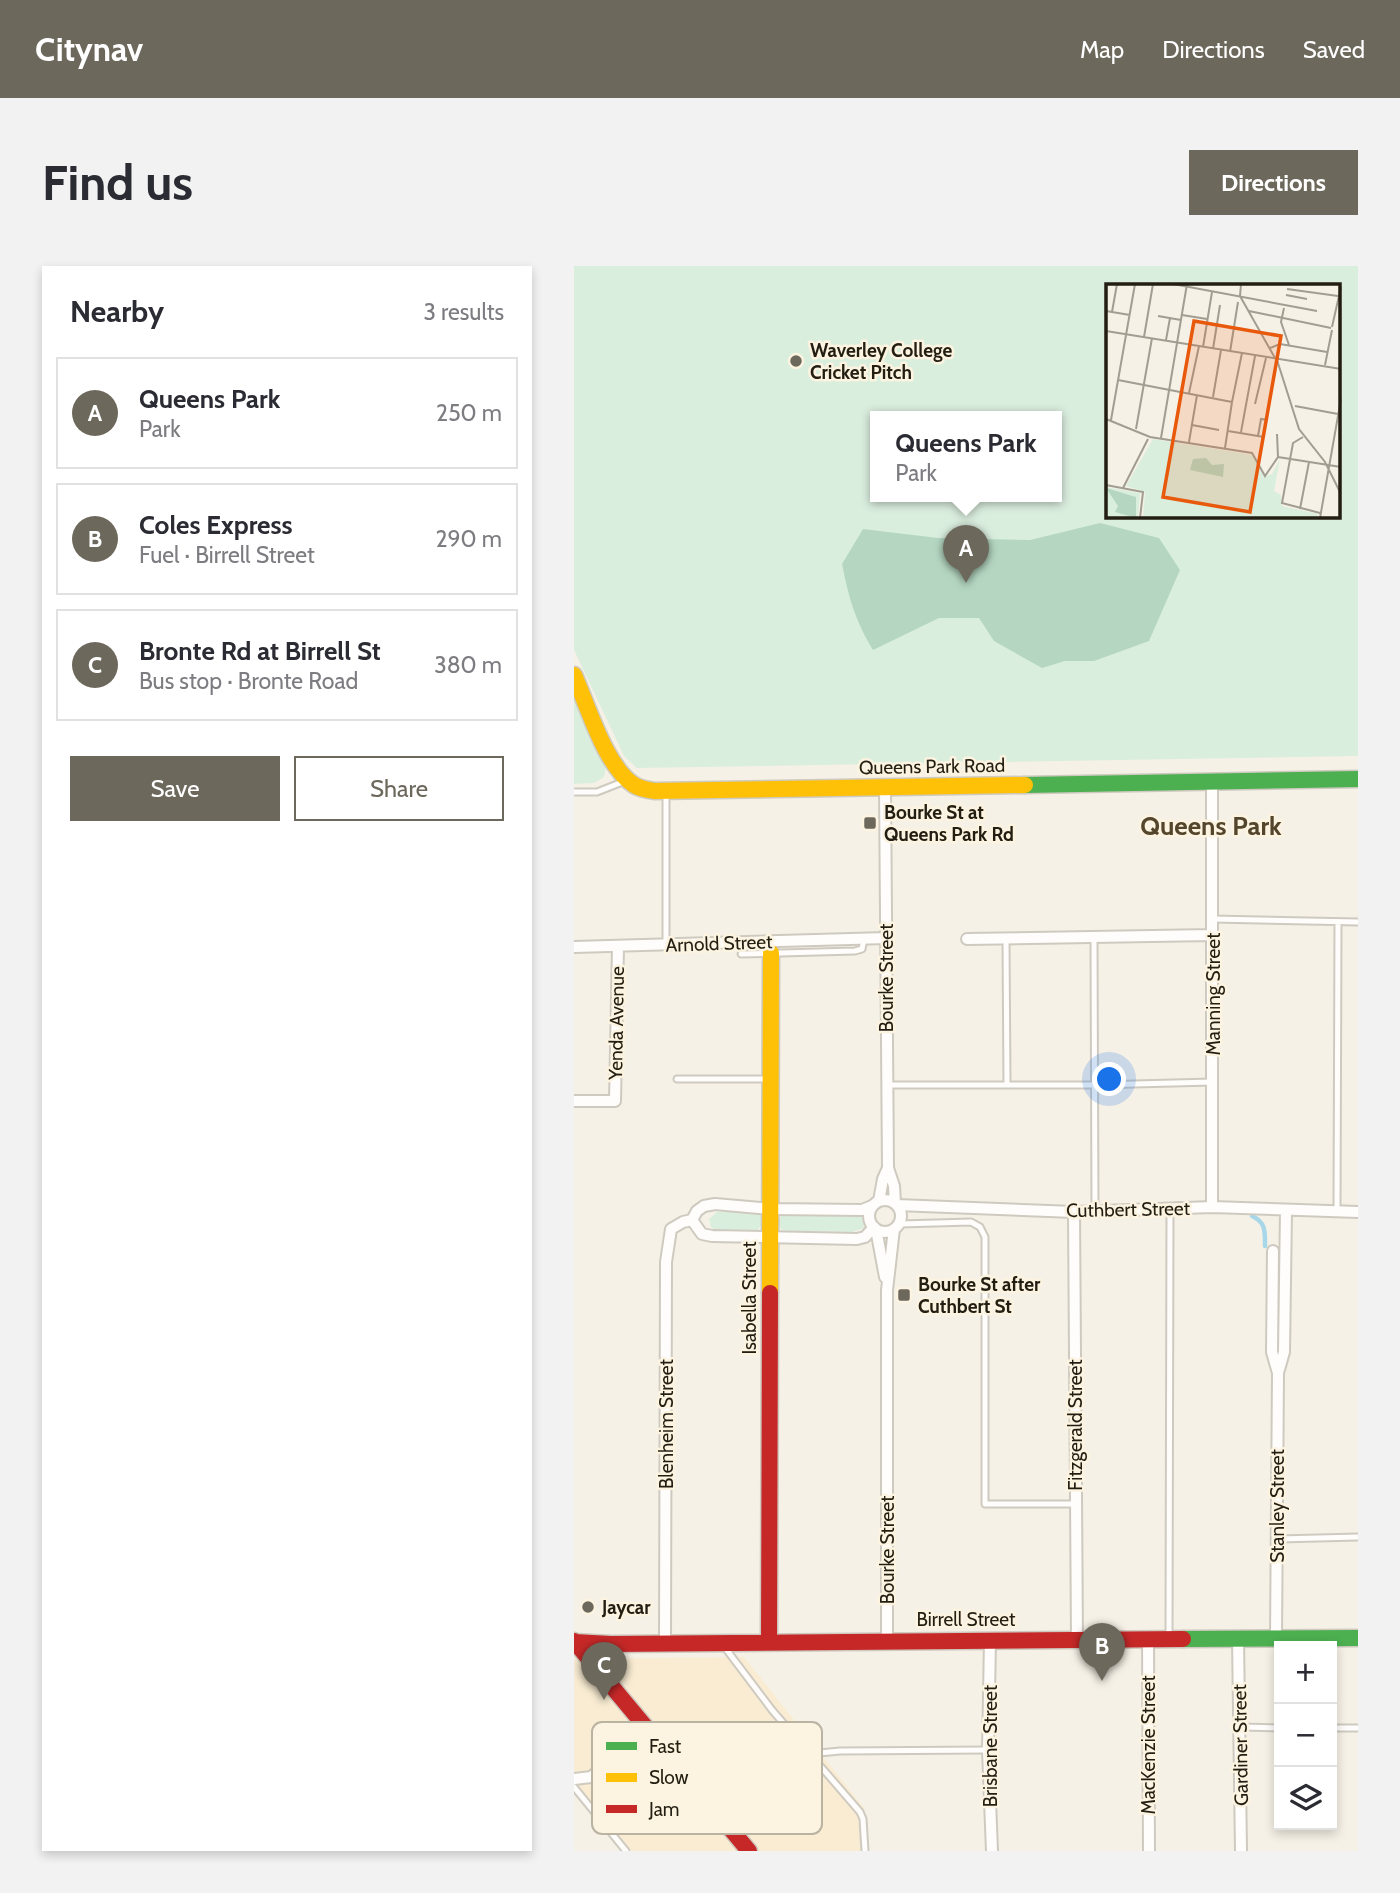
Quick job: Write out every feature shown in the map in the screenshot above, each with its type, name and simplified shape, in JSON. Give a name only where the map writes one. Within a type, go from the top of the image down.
[{"type":"street","points":[[574,675],[610,754],[628,780]]},
{"type":"street","name":"Queens Park Road","points":[[628,780],[646,790],[666,791],[1358,779]]},
{"type":"street","name":"Manning Street","points":[[1212,781],[1212,1207]]},
{"type":"street","name":"Bourke Street","points":[[886,788],[888,1168],[896,1204]]},
{"type":"street","points":[[967,939],[1212,935]]},
{"type":"street","name":"Arnold Street","points":[[574,947],[886,938]]},
{"type":"street","name":"Yenda Avenue","points":[[574,1101],[615,1101],[618,947]]},
{"type":"street","name":"Isabella Street","points":[[769,1642],[771,953]]},
{"type":"street","name":"Bourke Street","points":[[875,1204],[888,1168]]},
{"type":"street","points":[[875,1204],[869,1215],[875,1228],[885,1232],[897,1226],[902,1214],[896,1204],[885,1200],[875,1204],[862,1210],[771,1209],[715,1204],[704,1206],[692,1220],[702,1234],[771,1238],[857,1239],[865,1237],[875,1228]]},
{"type":"street","name":"Cuthbert Street","points":[[896,1204],[1074,1212],[1212,1207],[1358,1212]]},
{"type":"street","name":"Stanley Street","points":[[1276,1639],[1278,1373],[1284,1352],[1286,1211]]},
{"type":"street","name":"Fitzgerald Street","points":[[1074,1212],[1077,1639]]},
{"type":"street","name":"Blenheim Street","points":[[666,1643],[667,1253],[671,1229],[692,1220]]},
{"type":"street","name":"Bourke Street","points":[[887,1641],[887,1290],[897,1226]]},
{"type":"street","name":"Bourke Street","points":[[875,1228],[887,1290]]},
{"type":"street","name":"Stanley Street","points":[[1273,1251],[1272,1352],[1278,1373]]},
{"type":"street","name":"MacKenzie Street","points":[[1148,1638],[1149,1851]]},
{"type":"street","name":"Birrell Street","points":[[574,1642],[1358,1638]]},
{"type":"street","name":"Gardiner Street","points":[[1238,1639],[1241,1851]]},
{"type":"street","name":"Brisbane Street","points":[[990,1640],[988,1750],[992,1851]]},
{"type":"street","points":[[574,1642],[641,1722]]},
{"type":"street","points":[[574,1779],[592,1776]]},
{"type":"street","points":[[735,1834],[749,1851]]},
{"type":"lane","points":[[574,792],[597,792],[628,780]]},
{"type":"lane","points":[[666,791],[666,943]]},
{"type":"lane","points":[[1212,919],[1358,922]]},
{"type":"lane","points":[[1337,1212],[1338,922]]},
{"type":"lane","points":[[1094,937],[1094,1211]]},
{"type":"lane","name":"Arnold Street","points":[[741,954],[855,951],[862,948],[864,939]]},
{"type":"lane","points":[[1006,939],[1007,1084]]},
{"type":"lane","points":[[677,1079],[771,1079]]},
{"type":"lane","points":[[887,1085],[1213,1082]]},
{"type":"lane","points":[[1169,1638],[1170,1208]]},
{"type":"lane","points":[[897,1226],[971,1222],[980,1227],[985,1237],[985,1504],[1076,1504]]},
{"type":"lane","points":[[1278,1539],[1358,1537]]},
{"type":"lane","points":[[720,1642],[784,1722]]},
{"type":"lane","points":[[1241,1727],[1274,1728]]},
{"type":"lane","points":[[1337,1728],[1358,1728]]},
{"type":"lane","points":[[822,1753],[988,1750]]},
{"type":"lane","points":[[822,1769],[860,1812],[865,1851]]},
{"type":"lane","points":[[574,1787],[592,1809]]},
{"type":"lane","points":[[612,1834],[626,1851]]},
{"type":"shaded area","points":[[744,1657],[796,1722],[592,1722],[592,1803],[574,1780],[574,1659]]},
{"type":"shaded area","points":[[822,1755],[864,1808],[869,1851],[630,1851],[617,1834],[822,1834]]},
{"type":"green space","name":"Queens Park","points":[[574,266],[1358,266],[1358,756],[637,768],[624,756],[574,650]]},
{"type":"green space","points":[[1100,523],[1159,538],[1180,570],[1149,641],[1094,661],[1065,661],[1042,668],[994,641],[979,618],[939,618],[873,650],[853,609],[842,564],[863,529],[938,538],[1030,540]]},
{"type":"green space","points":[[574,695],[606,766],[604,777],[594,783],[574,784]]},
{"type":"green space","points":[[717,1212],[755,1212],[761,1216],[763,1223],[757,1231],[716,1231],[711,1227],[709,1219]]},
{"type":"green space","points":[[782,1214],[861,1214],[864,1228],[852,1232],[785,1231],[778,1222]]},
{"type":"waterway","points":[[1252,1216],[1262,1224],[1265,1246]]},
{"type":"traffic: fast","points":[[1025,785],[1358,779]]},
{"type":"traffic: fast","points":[[1183,1639],[1358,1638]]},
{"type":"traffic: slow","points":[[574,675],[598,734],[614,764],[634,785],[644,789],[655,791],[1025,785]]},
{"type":"traffic: slow","points":[[770,1293],[771,953]]},
{"type":"traffic: jam","points":[[769,1642],[770,1293]]},
{"type":"traffic: jam","points":[[574,1642],[611,1644],[1183,1639]]},
{"type":"traffic: jam","points":[[574,1641],[642,1722]]},
{"type":"traffic: jam","points":[[735,1834],[749,1851]]},
{"type":"place","name":"Waverley College Cricket Pitch","points":[[796,361]]},
{"type":"place","name":"Queens Park","points":[[966,583]]},
{"type":"place","name":"Bourke St at Queens Park Rd","points":[[870,823]]},
{"type":"place","name":"Bourke St after Cuthbert St","points":[[904,1295]]},
{"type":"place","name":"Jaycar","points":[[588,1607]]},
{"type":"place","name":"Coles Express","points":[[1102,1681]]},
{"type":"place","name":"Bronte Rd at Birrell St","points":[[604,1700]]},
{"type":"district","name":"Queens Park","points":[[1211,826]]}]
